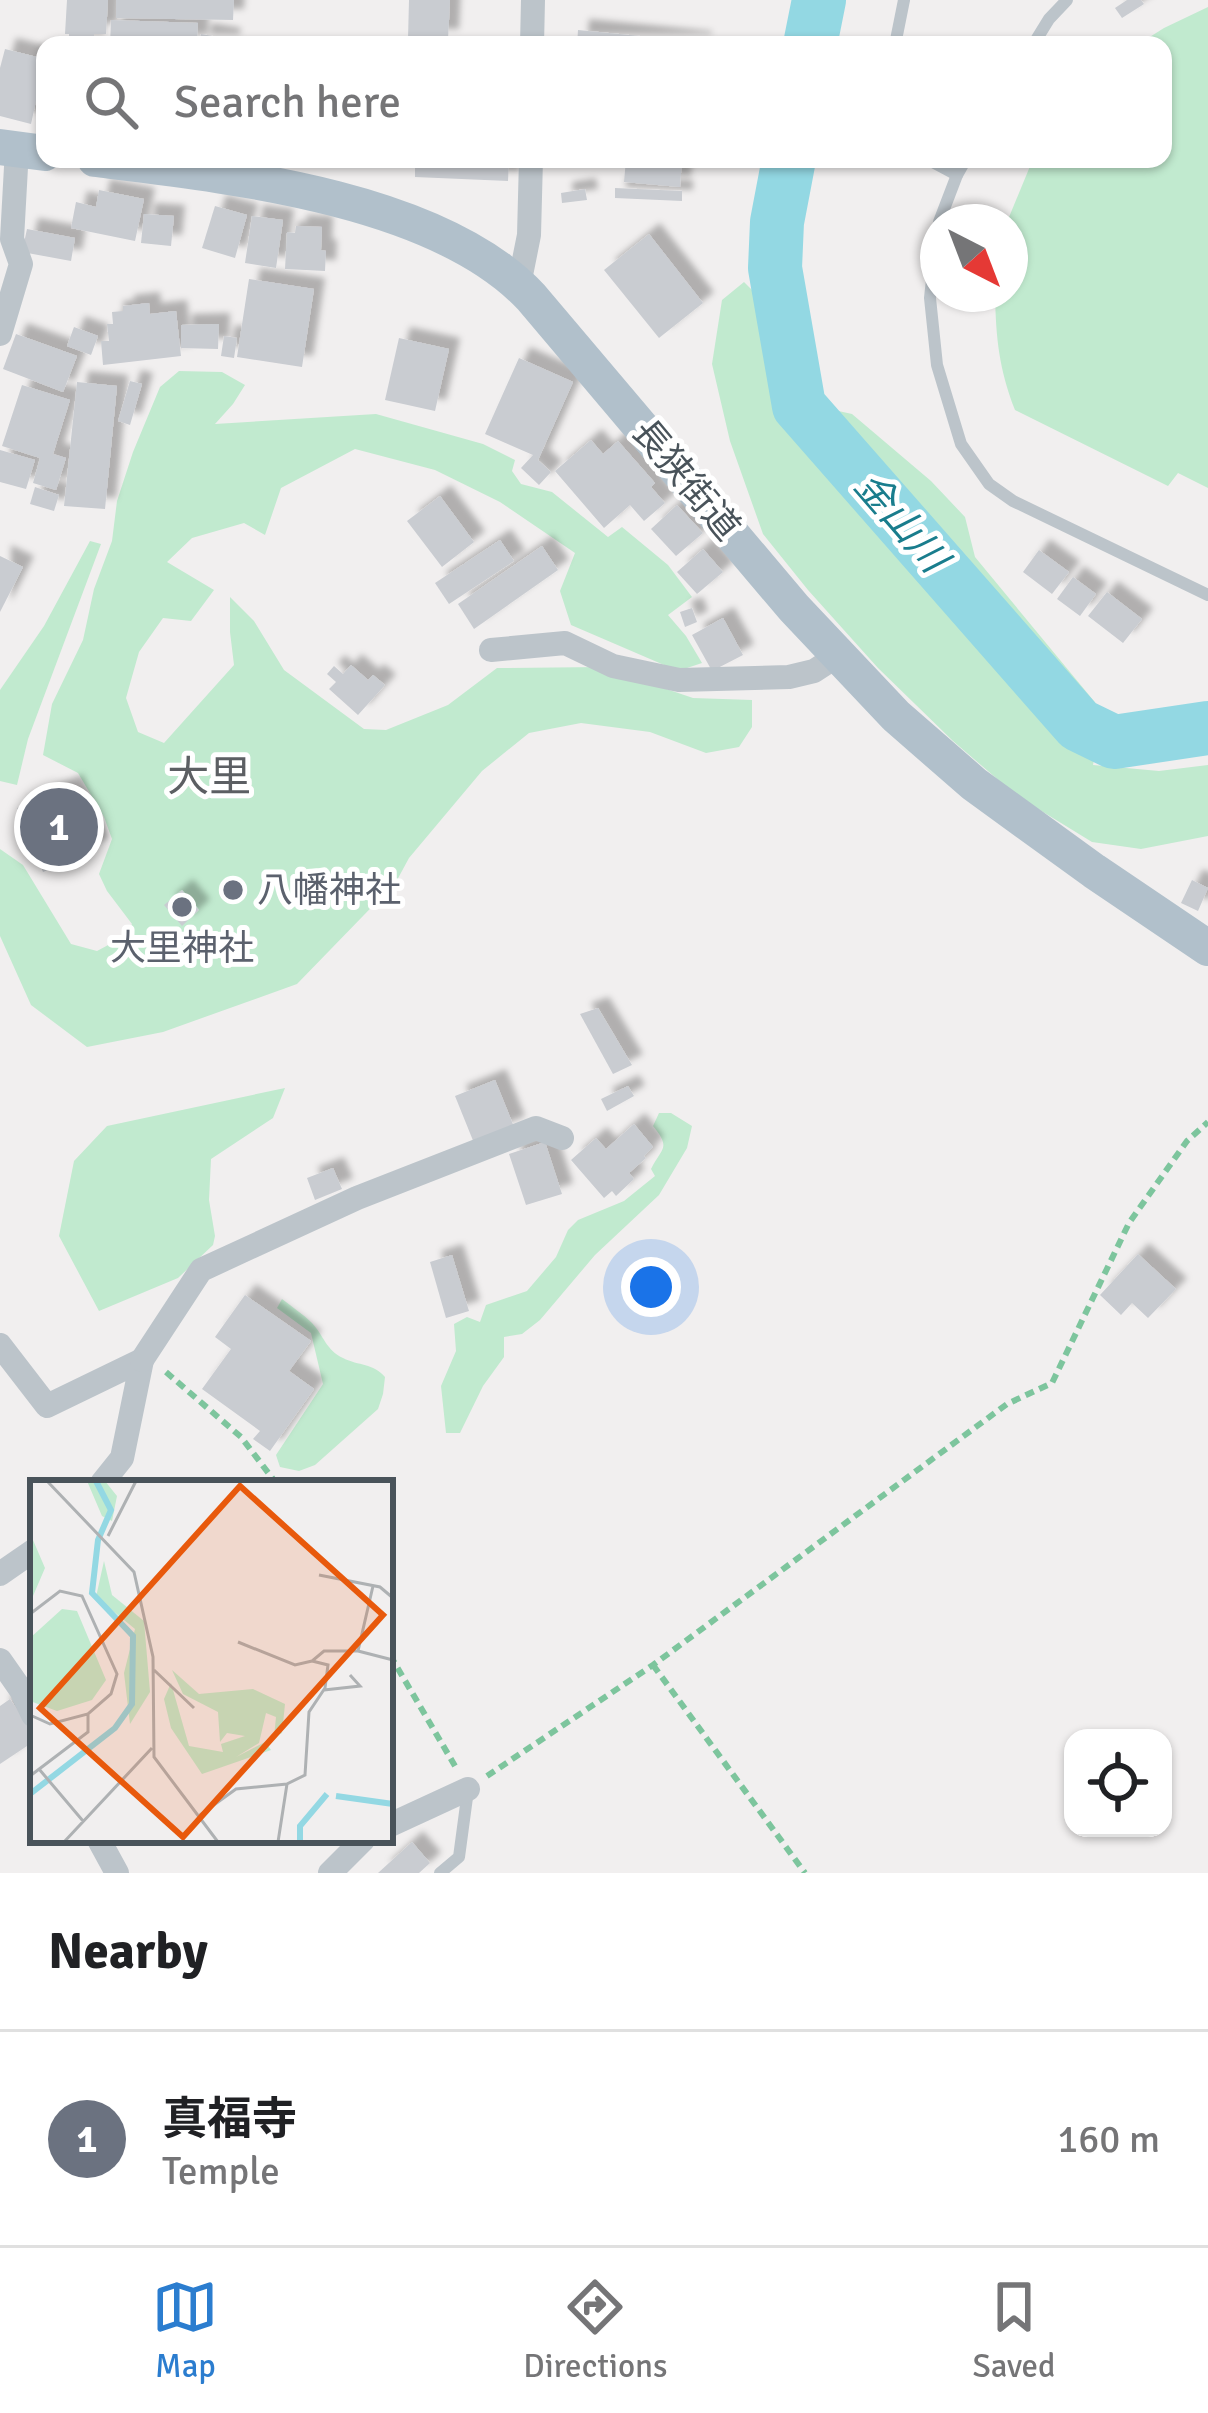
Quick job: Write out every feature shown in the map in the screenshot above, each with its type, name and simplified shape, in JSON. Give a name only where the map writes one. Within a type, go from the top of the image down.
[{"type":"main road","name":"長狭街道","points":[[155,168],[263,184],[396,216],[469,249],[519,284],[837,656],[896,716],[974,784],[1208,948]]},
{"type":"street","points":[[532,36],[533,0]]},
{"type":"street","points":[[0,334],[21,264],[12,239],[20,150]]},
{"type":"street","points":[[519,284],[530,235],[530,168]]},
{"type":"street","points":[[491,650],[565,643],[614,666],[679,680],[789,677],[814,671],[837,656]]},
{"type":"street","points":[[104,1480],[122,1458],[142,1360],[201,1270],[466,1153],[536,1128],[562,1138]]},
{"type":"street","points":[[0,1345],[46,1406],[142,1360]]},
{"type":"street","points":[[0,1574],[30,1553]]},
{"type":"street","points":[[0,1660],[30,1709]]},
{"type":"street","points":[[393,1824],[468,1789]]},
{"type":"street","points":[[101,1843],[117,1873]]},
{"type":"street","points":[[330,1873],[360,1843]]},
{"type":"lane","points":[[897,36],[904,0]]},
{"type":"lane","points":[[1039,36],[1066,0]]},
{"type":"lane","points":[[944,168],[957,175]]},
{"type":"lane","points":[[946,204],[961,168]]},
{"type":"lane","points":[[931,312],[937,365],[961,444],[989,484],[1012,501],[1208,596]]},
{"type":"lane","points":[[440,1873],[459,1857],[468,1789]]},
{"type":"path","points":[[393,1660],[468,1789],[653,1665],[1007,1404],[1052,1383],[1129,1223],[1187,1141],[1208,1122]]},
{"type":"path","points":[[142,1360],[162,1369],[208,1406],[241,1437],[274,1480]]},
{"type":"path","points":[[653,1665],[805,1873]]},
{"type":"green space","points":[[1208,7],[1208,488],[1178,473],[1168,486],[1015,410],[999,353],[996,312],[1028,312],[1028,204],[1014,204],[1029,168],[1172,168],[1172,36],[1151,36]]},
{"type":"green space","points":[[744,282],[764,302],[778,367],[825,408],[852,414],[931,481],[965,517],[975,557],[1103,712],[1093,765],[1159,771],[1208,765],[1208,836],[1141,849],[1092,842],[1017,796],[878,668],[808,590],[763,534],[730,441],[712,364],[722,300]]},
{"type":"green space","points":[[179,371],[222,372],[245,385],[215,424],[376,414],[483,444],[515,460],[512,471],[521,484],[552,492],[608,537],[622,527],[668,565],[692,597],[668,615],[702,663],[678,671],[571,625],[560,591],[575,553],[500,502],[435,470],[355,449],[281,488],[265,535],[244,523],[192,538],[167,562],[214,590],[191,621],[163,618],[139,652],[126,698],[138,732],[164,743],[234,665],[230,597],[254,621],[284,670],[364,729],[386,730],[448,705],[497,668],[601,667],[693,698],[752,700],[752,727],[739,747],[706,753],[650,732],[581,723],[529,733],[482,771],[409,858],[396,882],[297,984],[163,1032],[87,1047],[31,1005],[0,936],[0,849],[23,865],[71,944],[97,951],[125,936],[132,924],[99,874],[112,839],[104,817],[78,773],[43,755],[52,704],[83,640],[133,452],[160,387]]},
{"type":"green space","points":[[90,541],[101,544],[28,739],[17,785],[0,781],[0,690],[44,626]]},
{"type":"green space","points":[[285,1088],[273,1118],[211,1159],[213,1245],[178,1278],[99,1311],[59,1236],[74,1161],[107,1126]]},
{"type":"green space","points":[[659,1113],[671,1113],[692,1126],[687,1148],[659,1195],[595,1255],[540,1320],[522,1334],[504,1337],[504,1357],[483,1386],[460,1433],[446,1433],[441,1386],[456,1351],[454,1324],[467,1317],[480,1322],[486,1305],[527,1291],[556,1257],[578,1220],[624,1201],[655,1176],[651,1169],[663,1144],[653,1126]]},
{"type":"green space","points":[[282,1299],[312,1323],[337,1355],[385,1377],[378,1409],[315,1465],[299,1471],[280,1467],[276,1455],[323,1384],[311,1333],[277,1308]]},
{"type":"building","points":[[67,0],[108,0],[106,34],[65,34]]},
{"type":"building","points":[[116,0],[234,0],[233,20],[116,18]]},
{"type":"building","points":[[409,0],[450,0],[448,36],[408,36]]},
{"type":"building","points":[[1127,0],[1144,4],[1122,18],[1115,8]]},
{"type":"building","points":[[111,20],[198,23],[197,36],[110,36]]},
{"type":"building","points":[[578,30],[640,36],[578,36]]},
{"type":"building","points":[[5,49],[36,57],[31,124],[0,116]]},
{"type":"building","points":[[415,168],[509,168],[508,181],[415,177]]},
{"type":"building","points":[[625,168],[681,168],[680,187],[624,182]]},
{"type":"building","points":[[615,188],[682,191],[682,201],[615,198]]},
{"type":"building","points":[[585,189],[587,200],[562,203],[561,193]]},
{"type":"building","points":[[99,190],[144,199],[135,241],[71,228],[76,202],[96,207]]},
{"type":"building","points":[[215,206],[247,215],[235,258],[202,248]]},
{"type":"building","points":[[144,214],[174,216],[171,246],[141,243]]},
{"type":"building","points":[[252,216],[283,220],[276,268],[245,263]]},
{"type":"building","points":[[296,226],[322,227],[325,271],[285,269],[287,232],[295,233]]},
{"type":"building","points":[[27,229],[75,238],[71,261],[22,252]]},
{"type":"building","points":[[649,234],[703,303],[659,338],[604,270]]},
{"type":"building","points":[[249,279],[314,289],[302,367],[237,357]]},
{"type":"building","points":[[149,303],[150,314],[176,311],[181,356],[103,365],[101,341],[109,341],[107,324],[113,324],[112,312]]},
{"type":"building","points":[[219,324],[218,349],[181,348],[181,325]]},
{"type":"building","points":[[74,327],[98,336],[91,355],[67,346]]},
{"type":"building","points":[[16,334],[77,356],[63,392],[3,369]]},
{"type":"building","points":[[224,336],[237,338],[234,358],[221,356]]},
{"type":"building","points":[[399,338],[449,349],[435,411],[385,400]]},
{"type":"building","points":[[519,358],[573,382],[538,460],[551,472],[539,485],[521,468],[533,455],[485,434]]},
{"type":"building","points":[[130,381],[142,384],[130,425],[118,421]]},
{"type":"building","points":[[77,382],[117,386],[105,509],[64,506]]},
{"type":"building","points":[[22,385],[70,400],[53,454],[66,458],[56,490],[33,483],[40,458],[2,446]]},
{"type":"building","points":[[591,440],[603,454],[618,441],[655,483],[651,487],[665,503],[644,521],[630,505],[604,528],[555,471]]},
{"type":"building","points":[[0,450],[35,460],[26,489],[0,482]]},
{"type":"building","points":[[35,487],[59,495],[54,511],[30,504]]},
{"type":"building","points":[[440,496],[474,542],[442,567],[407,521]]},
{"type":"building","points":[[677,505],[703,533],[676,556],[651,529]]},
{"type":"building","points":[[500,540],[514,561],[449,604],[435,583]]},
{"type":"building","points":[[542,546],[558,570],[474,629],[458,604]]},
{"type":"building","points":[[703,549],[723,572],[697,594],[677,572]]},
{"type":"building","points":[[1039,550],[1069,572],[1052,594],[1023,572]]},
{"type":"building","points":[[0,556],[23,567],[0,612]]},
{"type":"building","points":[[1073,577],[1096,594],[1080,616],[1057,599]]},
{"type":"building","points":[[1107,592],[1142,619],[1123,643],[1088,616]]},
{"type":"building","points":[[692,608],[697,622],[685,627],[680,612]]},
{"type":"building","points":[[723,618],[743,655],[712,671],[692,635]]},
{"type":"building","points":[[351,665],[368,680],[373,675],[385,685],[358,715],[329,689],[336,682],[327,674],[334,666],[343,674]]},
{"type":"building","points":[[72,785],[98,849],[43,872],[17,808]]},
{"type":"building","points":[[1192,880],[1208,888],[1198,911],[1181,903]]},
{"type":"building","points":[[182,890],[199,910],[182,926],[164,905]]},
{"type":"building","points":[[598,1008],[632,1065],[613,1074],[580,1014]]},
{"type":"building","points":[[495,1080],[514,1127],[474,1143],[455,1096]]},
{"type":"building","points":[[628,1086],[634,1096],[607,1111],[601,1099]]},
{"type":"building","points":[[634,1124],[653,1147],[629,1173],[634,1179],[616,1196],[612,1191],[604,1198],[571,1160],[596,1138],[606,1149]]},
{"type":"building","points":[[545,1142],[562,1194],[526,1205],[509,1154]]},
{"type":"building","points":[[333,1168],[342,1189],[315,1200],[307,1178]]},
{"type":"building","points":[[1138,1254],[1176,1289],[1148,1318],[1132,1303],[1121,1315],[1100,1295]]},
{"type":"building","points":[[452,1255],[469,1311],[446,1318],[430,1262]]},
{"type":"building","points":[[245,1295],[311,1341],[289,1371],[314,1389],[270,1451],[253,1439],[260,1431],[202,1389],[231,1349],[215,1337]]},
{"type":"building","points":[[10,1699],[30,1729],[30,1744],[0,1764],[0,1706]]},
{"type":"building","points":[[412,1842],[430,1863],[419,1873],[378,1873]]},
{"type":"waterway","name":"金山川","points":[[812,36],[819,0]]},
{"type":"waterway","name":"金山川","points":[[787,168],[777,222],[775,268],[799,406],[1079,725],[1114,742],[1208,728]]},
{"type":"place","name":"真福寺","points":[[59,827]]},
{"type":"place","name":"八幡神社","points":[[233,890]]},
{"type":"place","name":"大里神社","points":[[182,907]]},
{"type":"district","name":"大里","points":[[209,777]]}]
